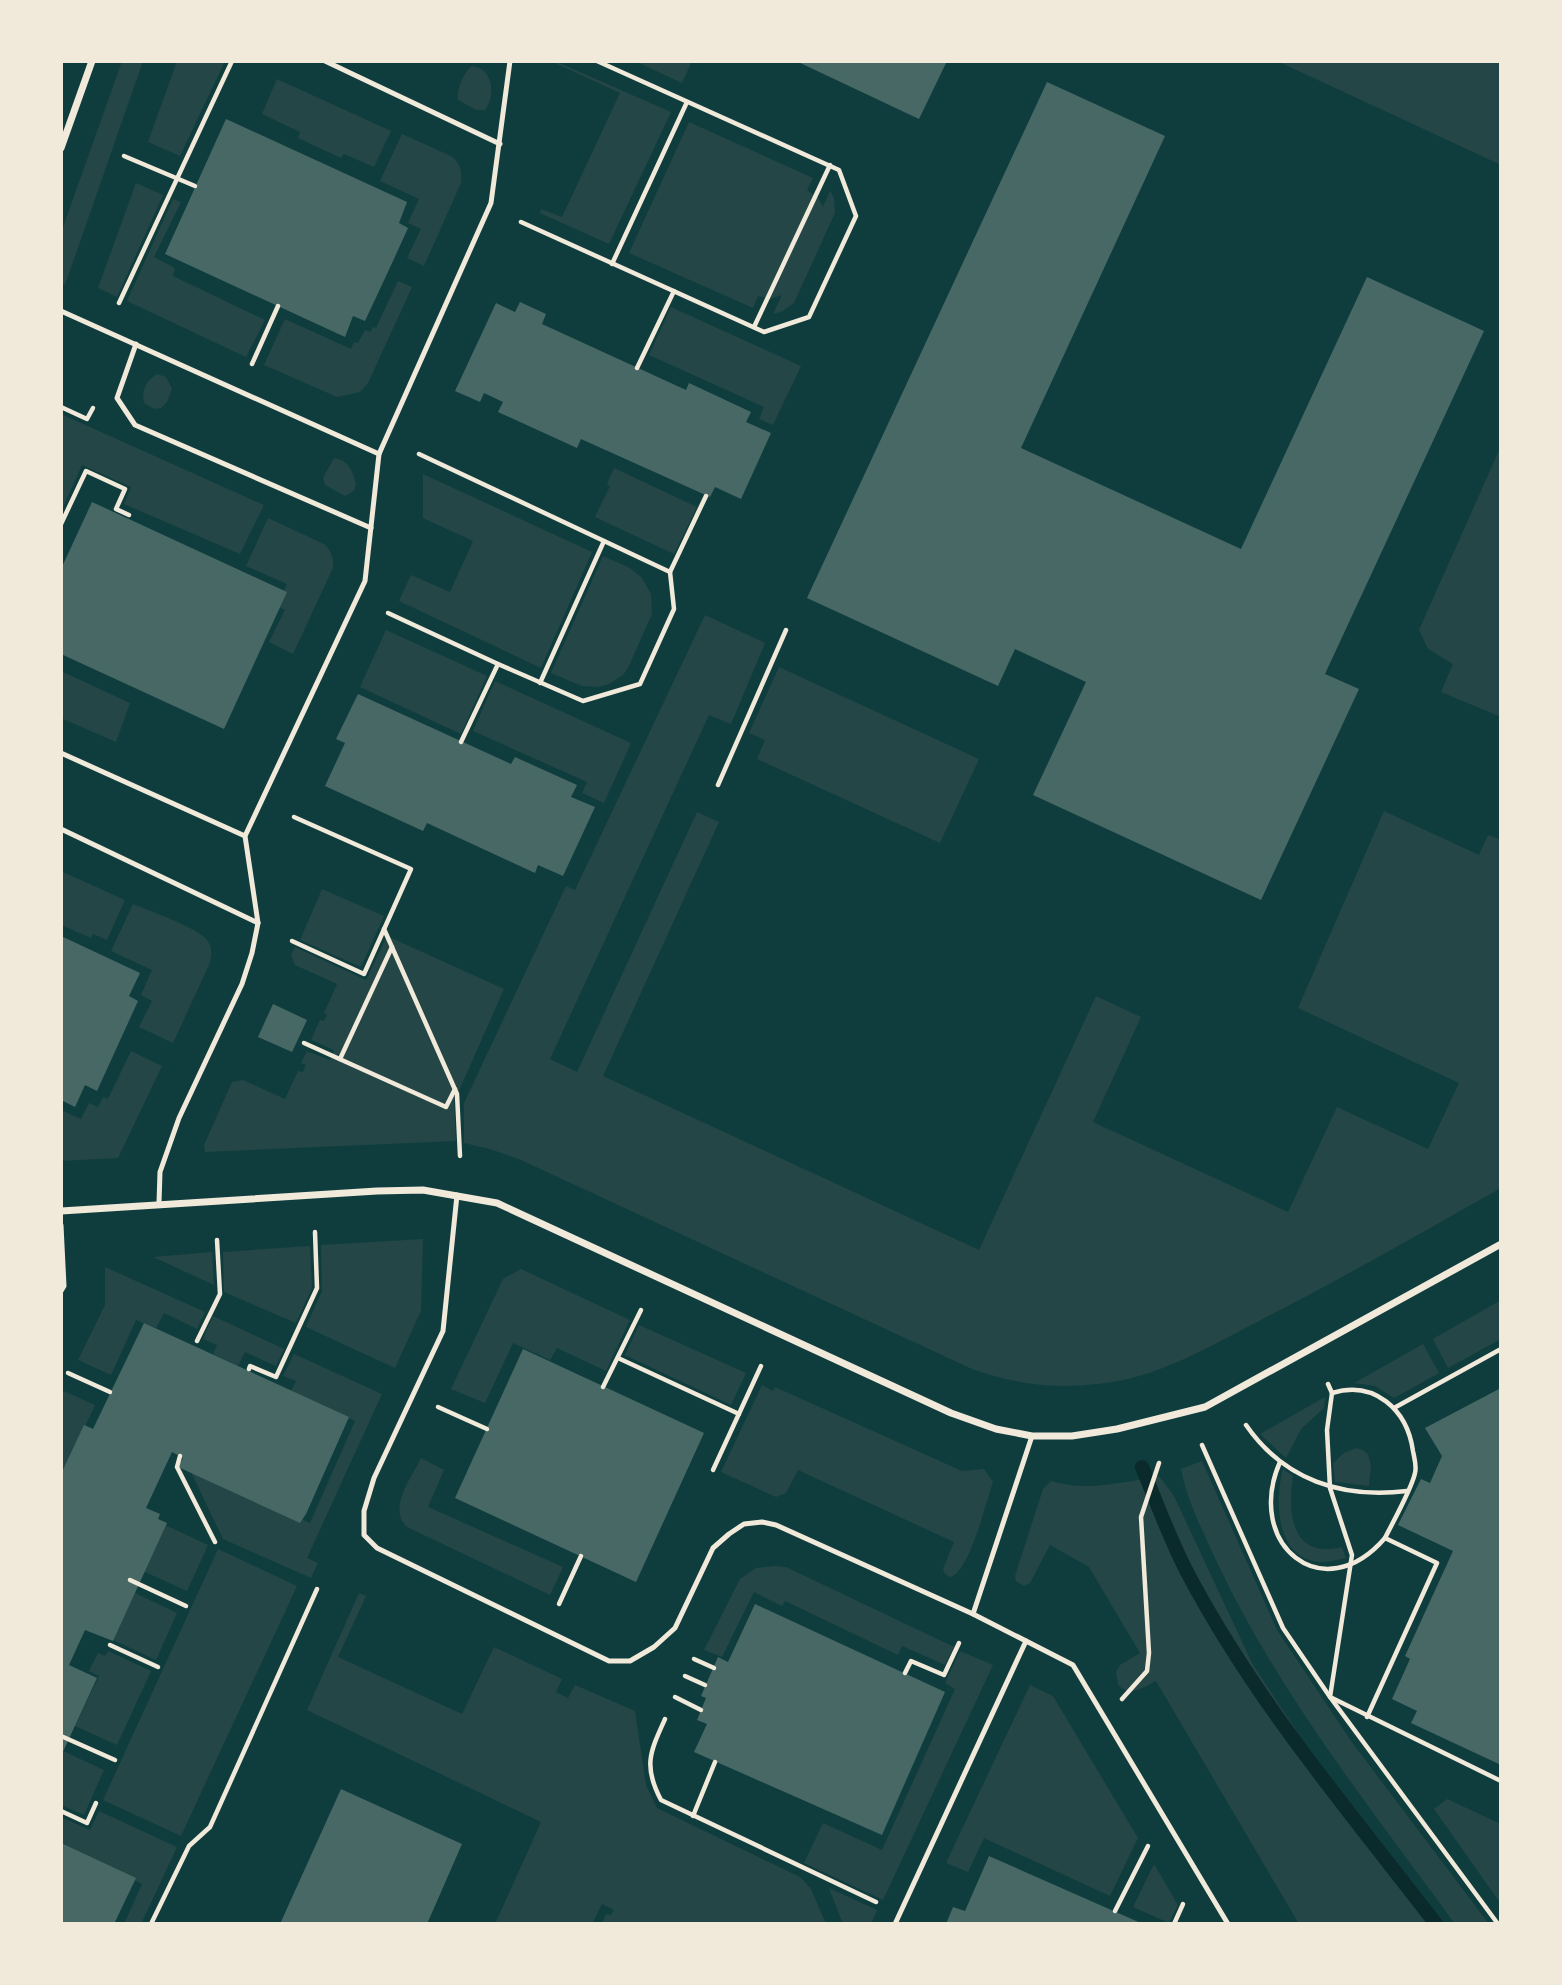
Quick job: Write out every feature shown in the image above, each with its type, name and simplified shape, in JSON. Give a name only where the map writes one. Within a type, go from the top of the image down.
[{"type":"street","points":[[62,144],[92,61]]},
{"type":"street","points":[[61,1211],[159,1203],[423,1190],[497,1203],[951,1413],[996,1429],[1032,1436],[1072,1436],[1117,1429],[1205,1407],[1501,1244]]},
{"type":"lane","points":[[325,61],[500,144]]},
{"type":"lane","points":[[159,1203],[163,1161],[179,1118],[242,984],[258,923],[244,836],[365,581],[379,454],[491,203],[510,61]]},
{"type":"lane","points":[[61,311],[379,454]]},
{"type":"lane","points":[[136,344],[117,398],[135,425],[370,528]]},
{"type":"lane","points":[[61,753],[244,836]]},
{"type":"lane","points":[[61,829],[258,923]]},
{"type":"lane","points":[[457,1194],[443,1331],[374,1478],[363,1511],[364,1535],[377,1548],[609,1661],[630,1661],[654,1647],[675,1628],[713,1548],[744,1524],[762,1522],[776,1525],[973,1614],[1073,1665],[1228,1924]]},
{"type":"lane","points":[[61,1225],[64,1286],[61,1291]]},
{"type":"lane","points":[[973,1614],[1032,1436]]},
{"type":"lane","points":[[895,1924],[1026,1641]]},
{"type":"path","points":[[119,303],[232,61]]},
{"type":"path","points":[[521,222],[764,332],[809,317],[856,216],[839,170],[597,61]]},
{"type":"path","points":[[612,264],[687,102]]},
{"type":"path","points":[[124,156],[195,186]]},
{"type":"path","points":[[754,327],[830,165]]},
{"type":"path","points":[[637,368],[674,291]]},
{"type":"path","points":[[252,364],[278,306]]},
{"type":"path","points":[[61,407],[87,419],[99,396]]},
{"type":"path","points":[[419,454],[670,572]]},
{"type":"path","points":[[61,524],[86,471],[125,489],[116,509],[129,515]]},
{"type":"path","points":[[388,613],[583,701],[640,684],[674,609],[670,572],[706,496]]},
{"type":"path","points":[[540,683],[604,541]]},
{"type":"path","points":[[718,785],[786,630]]},
{"type":"path","points":[[461,742],[498,664]]},
{"type":"path","points":[[292,941],[364,974],[411,869],[294,817]]},
{"type":"path","points":[[384,929],[455,1089],[458,1100],[460,1156]]},
{"type":"path","points":[[340,1059],[392,947]]},
{"type":"path","points":[[304,1044],[446,1107],[455,1089]]},
{"type":"path","points":[[248,1369],[250,1366],[276,1377],[317,1288],[315,1232]]},
{"type":"path","points":[[197,1341],[220,1294],[216,1240]]},
{"type":"path","points":[[603,1387],[641,1310]]},
{"type":"path","points":[[1394,1408],[1501,1349]]},
{"type":"path","points":[[618,1358],[739,1413]]},
{"type":"path","points":[[713,1470],[761,1366]]},
{"type":"path","points":[[68,1373],[110,1392]]},
{"type":"path","points":[[1328,1384],[1332,1393],[1327,1430],[1330,1488],[1352,1555],[1329,1697]]},
{"type":"path","points":[[1280,1462],[1270,1505],[1273,1525],[1289,1553],[1303,1564],[1336,1568],[1350,1564],[1363,1558],[1385,1538],[1416,1472],[1410,1434],[1394,1408],[1380,1396],[1361,1390],[1344,1389],[1332,1393]]},
{"type":"path","points":[[438,1407],[487,1429]]},
{"type":"path","points":[[1246,1424],[1254,1437],[1280,1462],[1302,1476],[1330,1488],[1370,1493],[1406,1493]]},
{"type":"path","points":[[1202,1446],[1283,1628],[1329,1697],[1498,1924]]},
{"type":"path","points":[[180,1456],[177,1467],[215,1542]]},
{"type":"path","points":[[1105,1718],[1147,1671],[1149,1653],[1141,1517],[1159,1462]]},
{"type":"path","points":[[1406,1493],[1411,1499]]},
{"type":"path","points":[[1367,1717],[1437,1563],[1385,1538]]},
{"type":"path","points":[[559,1604],[581,1556]]},
{"type":"path","points":[[130,1580],[186,1606]]},
{"type":"path","points":[[151,1924],[190,1846],[210,1827],[317,1589]]},
{"type":"path","points":[[905,1673],[911,1661],[944,1675],[959,1643]]},
{"type":"path","points":[[110,1645],[158,1667]]},
{"type":"path","points":[[694,1659],[713,1668]]},
{"type":"path","points":[[685,1676],[705,1685]]},
{"type":"path","points":[[675,1697],[701,1710]]},
{"type":"path","points":[[1329,1697],[1501,1781]]},
{"type":"path","points":[[666,1719],[652,1747],[649,1766],[652,1784],[661,1800],[900,1913]]},
{"type":"path","points":[[61,1735],[115,1760]]},
{"type":"path","points":[[693,1816],[715,1762]]},
{"type":"path","points":[[61,1811],[87,1823],[96,1803]]},
{"type":"path","points":[[1115,1912],[1149,1846]]},
{"type":"path","points":[[1174,1924],[1183,1904]]},
{"type":"shaded area","points":[[122,61],[143,61],[65,285],[61,280],[61,233]]},
{"type":"shaded area","points":[[177,61],[225,61],[180,156],[148,142]]},
{"type":"shaded area","points":[[635,61],[692,61],[682,83]]},
{"type":"shaded area","points":[[1277,61],[1501,61],[1501,165]]},
{"type":"shaded area","points":[[557,62],[671,112],[609,244],[540,213],[541,209],[562,217],[620,93]]},
{"type":"shaded area","points":[[472,66],[484,72],[491,83],[491,97],[485,110],[476,110],[458,100],[461,82]]},
{"type":"shaded area","points":[[277,79],[391,131],[374,167],[344,154],[341,158],[298,138],[300,132],[262,114]]},
{"type":"shaded area","points":[[689,122],[813,178],[807,190],[818,198],[823,207],[830,191],[834,198],[835,213],[794,303],[783,311],[773,314],[782,295],[770,299],[758,296],[753,308],[629,253]]},
{"type":"shaded area","points":[[402,134],[451,156],[461,171],[461,183],[424,266],[407,258],[421,229],[408,223],[419,199],[380,181]]},
{"type":"shaded area","points":[[136,183],[163,195],[117,297],[98,288]]},
{"type":"shaded area","points":[[173,199],[181,202],[154,257],[175,268],[173,276],[265,320],[246,357],[127,301]]},
{"type":"shaded area","points":[[398,281],[412,287],[368,383],[360,392],[337,397],[264,365],[285,319],[351,349],[365,330],[370,332],[373,327],[376,328]]},
{"type":"shaded area","points":[[671,307],[801,366],[773,425],[759,419],[764,407],[649,355]]},
{"type":"shaded area","points":[[157,374],[166,377],[172,389],[167,402],[161,408],[154,409],[144,403],[143,394],[147,383]]},
{"type":"shaded area","points":[[61,414],[264,505],[240,554],[124,504],[131,487],[82,465],[61,512]]},
{"type":"shaded area","points":[[1501,446],[1501,717],[1441,692],[1453,664],[1428,649],[1419,630]]},
{"type":"shaded area","points":[[334,458],[347,464],[355,480],[354,491],[345,496],[325,485],[323,478]]},
{"type":"shaded area","points":[[614,468],[697,507],[674,554],[595,517],[610,486],[607,484]]},
{"type":"shaded area","points":[[423,474],[592,552],[541,668],[399,601],[411,575],[450,592],[473,541],[423,518]]},
{"type":"shaded area","points":[[268,518],[324,544],[332,557],[333,568],[293,654],[269,642],[285,610],[277,606],[287,584],[246,566]]},
{"type":"shaded area","points":[[603,556],[630,568],[642,578],[651,594],[652,614],[623,675],[599,687],[582,686],[551,673]]},
{"type":"shaded area","points":[[705,615],[765,643],[731,724],[709,715],[550,1059],[577,1072],[697,812],[719,822],[603,1076],[979,1250],[1096,996],[1141,1017],[1093,1122],[1288,1212],[1337,1107],[1428,1149],[1459,1083],[1298,1008],[1384,811],[1479,855],[1488,835],[1501,840],[1501,1188],[1320,1289],[1161,1369],[1119,1381],[1049,1385],[1019,1382],[972,1369],[521,1160],[464,1143],[464,1103],[566,886],[575,890]]},
{"type":"shaded area","points":[[386,630],[487,676],[461,734],[360,687]]},
{"type":"shaded area","points":[[779,667],[979,759],[940,843],[757,759],[765,740],[749,733]]},
{"type":"shaded area","points":[[61,671],[130,703],[116,742],[61,718]]},
{"type":"shaded area","points":[[495,681],[631,743],[604,803],[582,793],[587,782],[473,731]]},
{"type":"shaded area","points":[[61,871],[125,900],[107,940],[93,934],[91,938],[61,925]]},
{"type":"shaded area","points":[[322,889],[384,916],[361,967],[300,940]]},
{"type":"shaded area","points":[[133,904],[199,933],[211,947],[209,965],[173,1043],[139,1027],[152,1001],[141,995],[152,970],[111,951]]},
{"type":"shaded area","points":[[387,936],[504,989],[454,1102],[456,1141],[205,1152],[204,1145],[232,1082],[243,1080],[285,1099],[298,1071],[303,1072],[306,1065],[301,1063],[307,1051],[330,1060],[334,1050],[311,1040],[320,1020],[324,1021],[327,1015],[324,1013],[337,984],[295,965],[291,955],[295,947],[366,980]]},
{"type":"shaded area","points":[[131,1051],[162,1066],[118,1158],[61,1161],[61,1110],[81,1119],[89,1103],[98,1107],[103,1097],[108,1099]]},
{"type":"shaded area","points":[[423,1239],[421,1311],[395,1368],[306,1327],[322,1291],[321,1245]]},
{"type":"shaded area","points":[[310,1246],[312,1288],[296,1323],[224,1292],[223,1252]]},
{"type":"shaded area","points":[[212,1252],[214,1285],[153,1257]]},
{"type":"shaded area","points":[[105,1267],[205,1312],[197,1329],[164,1313],[156,1328],[136,1320],[111,1375],[78,1360],[105,1305]]},
{"type":"shaded area","points":[[521,1269],[630,1320],[606,1371],[557,1348],[550,1360],[513,1343],[485,1403],[451,1389],[503,1279]]},
{"type":"shaded area","points":[[1501,1300],[1501,1339],[1448,1368],[1433,1339]]},
{"type":"shaded area","points":[[213,1316],[284,1349],[276,1366],[245,1352],[238,1366],[213,1354],[217,1345],[203,1339]]},
{"type":"shaded area","points":[[639,1325],[746,1373],[731,1405],[625,1355]]},
{"type":"shaded area","points":[[1423,1344],[1439,1373],[1394,1398],[1375,1386],[1354,1383]]},
{"type":"shaded area","points":[[294,1354],[382,1394],[307,1558],[318,1563],[311,1578],[223,1539],[190,1470],[310,1523],[355,1421],[291,1391],[296,1381],[283,1376]]},
{"type":"shaded area","points":[[762,1385],[773,1391],[775,1387],[962,1471],[984,1469],[993,1482],[971,1549],[958,1572],[951,1577],[945,1574],[943,1569],[954,1542],[798,1470],[786,1493],[776,1497],[721,1472]]},
{"type":"shaded area","points":[[64,1391],[95,1405],[61,1479],[61,1398]]},
{"type":"shaded area","points":[[1325,1397],[1324,1408],[1301,1429],[1286,1458],[1260,1434]]},
{"type":"shaded area","points":[[1356,1448],[1368,1454],[1371,1465],[1369,1486],[1335,1482],[1333,1463],[1344,1453]]},
{"type":"shaded area","points":[[421,1458],[444,1470],[428,1507],[563,1567],[550,1595],[407,1527],[401,1520],[400,1502]]},
{"type":"shaded area","points":[[1202,1461],[1277,1630],[1351,1741],[1489,1924],[1455,1924],[1326,1747],[1267,1655],[1215,1558],[1187,1492],[1181,1469]]},
{"type":"shaded area","points":[[1283,1469],[1293,1476],[1291,1505],[1296,1531],[1312,1546],[1325,1549],[1342,1547],[1346,1558],[1313,1561],[1300,1556],[1291,1547],[1285,1536],[1279,1508]]},
{"type":"shaded area","points":[[1159,1476],[1174,1496],[1253,1665],[1337,1792],[1434,1924],[1299,1924],[1156,1681],[1132,1691],[1118,1685],[1116,1672],[1120,1665],[1140,1653],[1089,1567],[1050,1545],[1030,1583],[1024,1586],[1016,1581],[1015,1576],[1043,1489],[1051,1481],[1091,1486]]},
{"type":"shaded area","points":[[165,1525],[208,1545],[187,1591],[143,1571]]},
{"type":"shaded area","points":[[218,1549],[297,1586],[181,1836],[103,1800]]},
{"type":"shaded area","points":[[786,1567],[954,1647],[945,1665],[902,1646],[898,1655],[785,1601],[782,1606],[754,1592],[722,1657],[704,1650],[740,1579],[756,1568]]},
{"type":"shaded area","points":[[135,1593],[177,1613],[156,1660],[113,1640]]},
{"type":"shaded area","points":[[359,1593],[366,1596],[338,1657],[462,1714],[494,1647],[562,1679],[556,1692],[568,1698],[575,1685],[635,1711],[646,1785],[657,1808],[800,1877],[811,1889],[826,1924],[602,1924],[606,1914],[611,1915],[614,1910],[602,1904],[592,1924],[495,1924],[541,1822],[307,1710]]},
{"type":"shaded area","points":[[108,1651],[151,1671],[117,1745],[75,1726],[99,1676],[89,1671],[98,1653],[105,1656]]},
{"type":"shaded area","points":[[960,1651],[993,1665],[883,1900],[804,1863],[823,1823],[882,1850],[955,1689],[945,1683]]},
{"type":"shaded area","points":[[1030,1685],[1053,1696],[1138,1838],[1110,1896],[984,1838],[968,1872],[946,1863]]},
{"type":"shaded area","points":[[63,1751],[104,1770],[84,1815],[61,1805]]},
{"type":"shaded area","points":[[1447,1799],[1501,1824],[1501,1904],[1434,1809]]},
{"type":"shaded area","points":[[99,1811],[177,1847],[141,1924],[124,1924],[142,1884],[61,1846],[61,1817],[90,1830]]},
{"type":"shaded area","points":[[1154,1864],[1178,1905],[1169,1923],[1133,1907]]},
{"type":"shaded area","points":[[829,1888],[877,1910],[871,1924],[843,1924]]},
{"type":"building","points":[[796,61],[947,61],[919,119]]},
{"type":"building","points":[[1047,82],[1165,136],[1021,448],[1241,549],[1367,277],[1484,331],[1325,674],[1359,689],[1261,900],[1033,795],[1086,682],[1015,649],[998,686],[807,598]]},
{"type":"building","points":[[226,119],[407,202],[399,223],[408,228],[393,261],[365,321],[353,316],[345,337],[165,254]]},
{"type":"building","points":[[520,302],[546,314],[542,324],[686,390],[689,383],[751,412],[746,422],[771,433],[741,499],[715,487],[710,497],[581,439],[577,448],[498,412],[503,402],[484,393],[480,402],[455,391],[496,303],[515,312]]},
{"type":"building","points":[[92,502],[287,592],[224,729],[61,654],[61,569]]},
{"type":"building","points":[[358,694],[511,764],[515,757],[577,785],[571,797],[595,807],[563,876],[538,865],[535,873],[427,823],[423,831],[325,786],[345,743],[336,739]]},
{"type":"building","points":[[61,936],[140,973],[129,996],[138,1001],[97,1091],[85,1085],[75,1107],[61,1100]]},
{"type":"building","points":[[273,1004],[307,1020],[292,1052],[258,1037]]},
{"type":"building","points":[[144,1323],[349,1417],[300,1523],[178,1467],[183,1458],[172,1452],[146,1508],[160,1514],[158,1519],[167,1523],[113,1641],[85,1630],[69,1665],[97,1678],[61,1756],[61,1474],[84,1425],[93,1429]]},
{"type":"building","points":[[523,1349],[704,1433],[636,1582],[455,1498]]},
{"type":"building","points":[[1499,1389],[1501,1765],[1411,1723],[1417,1711],[1392,1699],[1410,1659],[1405,1656],[1453,1551],[1398,1525],[1421,1479],[1430,1483],[1442,1456],[1425,1428]]},
{"type":"building","points":[[755,1604],[945,1692],[882,1835],[694,1752],[707,1724],[697,1720],[706,1698],[701,1696],[718,1657],[728,1662]]},
{"type":"building","points":[[341,1789],[462,1844],[427,1924],[280,1924]]},
{"type":"building","points":[[61,1843],[136,1878],[114,1924],[61,1924]]},
{"type":"building","points":[[989,1856],[1143,1924],[946,1924],[953,1907],[965,1911]]},
{"type":"waterway","points":[[1142,1467],[1186,1570],[1241,1663],[1303,1752],[1436,1924]]}]
